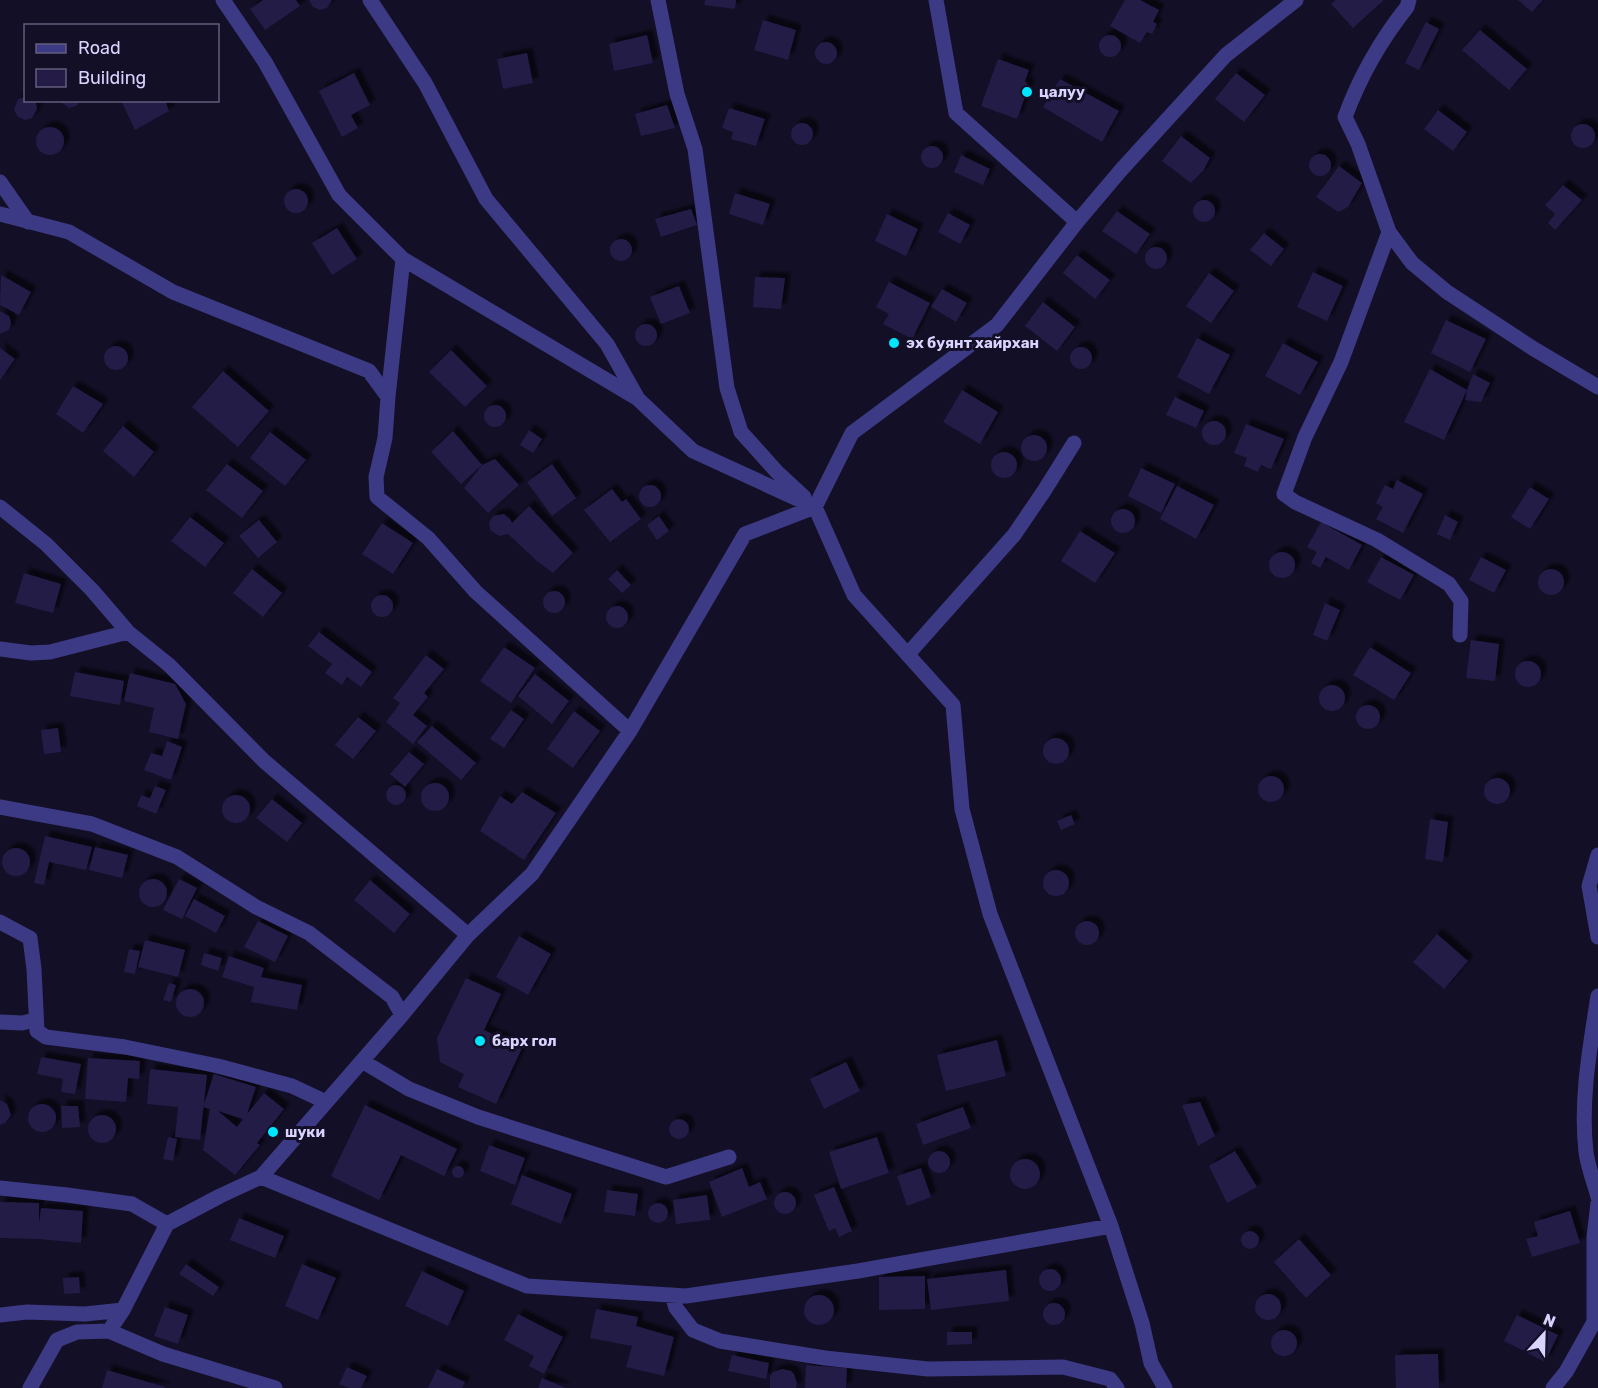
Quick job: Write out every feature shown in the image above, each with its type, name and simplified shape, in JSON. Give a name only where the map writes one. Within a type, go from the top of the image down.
[{"type":"street","points":[[223,0],[266,62],[339,195],[403,259],[638,399],[693,451],[815,507]]},
{"type":"street","points":[[370,0],[425,83],[486,199],[607,344],[638,399]]},
{"type":"street","points":[[658,0],[677,94],[695,149],[727,388],[741,432],[777,472],[815,507],[854,595],[953,705],[962,809],[990,914],[1111,1226],[1142,1323],[1151,1363],[1165,1388]]},
{"type":"street","points":[[936,0],[956,113],[1077,222]]},
{"type":"street","points":[[109,1331],[123,1310],[167,1224],[261,1177],[402,1016],[468,934],[532,874],[630,731],[745,534],[815,507],[852,433],[997,325],[1077,222],[1121,170],[1226,55],[1296,0]]},
{"type":"street","points":[[1409,0],[1407,7],[1374,52],[1355,90],[1345,117],[1358,144],[1389,232],[1412,263],[1448,292],[1534,349],[1598,387]]},
{"type":"street","points":[[0,182],[28,222]]},
{"type":"street","points":[[0,214],[69,232],[173,291],[369,371],[388,397]]},
{"type":"street","points":[[1389,232],[1341,362],[1305,437],[1284,494],[1295,502],[1377,540],[1449,584],[1461,601],[1460,635]]},
{"type":"street","points":[[403,259],[385,438],[376,477],[377,497],[428,538],[476,592],[630,731]]},
{"type":"street","points":[[908,654],[1014,535],[1074,443]]},
{"type":"street","points":[[0,507],[46,544],[92,590],[129,632],[169,665],[264,761],[468,934]]},
{"type":"street","points":[[0,649],[31,653],[50,652],[129,632]]},
{"type":"street","points":[[0,807],[92,824],[177,857],[256,907],[309,933],[392,998],[402,1016]]},
{"type":"street","points":[[1598,855],[1589,886],[1598,937]]},
{"type":"street","points":[[0,922],[30,938],[34,969],[35,1020],[37,1031],[46,1037],[125,1047],[218,1066],[292,1086],[326,1102]]},
{"type":"street","points":[[1598,996],[1585,1103],[1586,1153],[1598,1197]]},
{"type":"street","points":[[0,1022],[22,1023],[35,1020]]},
{"type":"street","points":[[362,1061],[409,1089],[478,1117],[666,1177],[729,1157]]},
{"type":"street","points":[[261,1177],[527,1286],[686,1296],[858,1271],[1111,1226]]},
{"type":"street","points":[[0,1188],[132,1204],[167,1224]]},
{"type":"street","points":[[1553,1388],[1566,1372],[1594,1322],[1594,1237],[1598,1203]]},
{"type":"street","points":[[672,1295],[676,1308],[693,1330],[720,1341],[825,1358],[928,1369],[1063,1367],[1110,1379],[1117,1388]]},
{"type":"street","points":[[0,1315],[27,1312],[85,1314],[123,1310]]},
{"type":"street","points":[[30,1388],[57,1340],[77,1332],[109,1331],[163,1354],[275,1388]]},
{"type":"building","points":[[263,0],[296,0],[300,6],[265,30],[250,9]]},
{"type":"building","points":[[309,0],[332,0],[327,8],[320,10],[313,7]]},
{"type":"building","points":[[705,0],[736,0],[735,9],[704,5]]},
{"type":"building","points":[[1125,0],[1140,0],[1159,10],[1153,22],[1157,24],[1152,34],[1147,32],[1140,43],[1110,26]]},
{"type":"building","points":[[1336,0],[1384,0],[1353,28],[1331,4]]},
{"type":"building","points":[[1518,0],[1543,0],[1532,12]]},
{"type":"building","points":[[763,20],[796,30],[788,60],[754,50]]},
{"type":"building","points":[[1426,22],[1439,29],[1419,70],[1405,63]]},
{"type":"building","points":[[1480,30],[1527,69],[1509,90],[1462,50]]},
{"type":"building","points":[[647,35],[653,63],[614,71],[609,44]]},
{"type":"building","points":[[1106,35],[1114,35],[1121,42],[1121,50],[1114,57],[1106,57],[1099,50],[1099,42]]},
{"type":"building","points":[[822,42],[830,42],[837,49],[837,57],[830,64],[822,64],[815,57],[815,49]]},
{"type":"building","points":[[527,53],[533,83],[503,89],[497,59]]},
{"type":"building","points":[[998,59],[1029,70],[1025,81],[1029,86],[1017,119],[981,106]]},
{"type":"building","points":[[354,73],[370,105],[351,115],[358,128],[342,137],[319,91]]},
{"type":"building","points":[[1236,73],[1265,95],[1244,122],[1215,99]]},
{"type":"building","points":[[1060,79],[1119,111],[1102,142],[1043,107]]},
{"type":"building","points":[[24,98],[24,102],[36,102],[37,109],[32,118],[25,120],[18,117],[14,110],[18,99]]},
{"type":"building","points":[[62,102],[79,102],[76,106],[69,108]]},
{"type":"building","points":[[122,102],[166,102],[169,111],[135,130]]},
{"type":"building","points":[[667,105],[675,128],[641,136],[635,114]]},
{"type":"building","points":[[729,108],[765,119],[756,146],[731,139],[733,132],[722,128]]},
{"type":"building","points":[[1438,110],[1467,132],[1453,151],[1424,129]]},
{"type":"building","points":[[802,123],[810,126],[813,134],[810,142],[802,145],[794,142],[791,134],[794,126]]},
{"type":"building","points":[[1583,124],[1592,127],[1595,136],[1592,145],[1583,148],[1574,145],[1571,136],[1574,127]]},
{"type":"building","points":[[50,127],[60,131],[64,141],[60,151],[50,155],[40,151],[36,141],[40,131]]},
{"type":"building","points":[[1181,136],[1210,158],[1203,171],[1191,183],[1162,161]]},
{"type":"building","points":[[928,146],[936,146],[943,153],[943,161],[936,168],[928,168],[921,161],[921,153]]},
{"type":"building","points":[[1320,154],[1328,157],[1331,165],[1328,173],[1320,176],[1312,173],[1309,165],[1312,157]]},
{"type":"building","points":[[961,155],[990,169],[983,185],[954,172]]},
{"type":"building","points":[[1339,166],[1362,183],[1348,207],[1338,212],[1316,197]]},
{"type":"building","points":[[1563,185],[1582,200],[1555,230],[1548,223],[1555,214],[1545,205]]},
{"type":"building","points":[[296,189],[304,193],[308,201],[304,209],[296,213],[288,209],[284,201],[288,193]]},
{"type":"building","points":[[735,193],[770,204],[763,225],[729,214]]},
{"type":"building","points":[[1200,200],[1208,200],[1215,207],[1215,215],[1208,222],[1200,222],[1193,215],[1193,207]]},
{"type":"building","points":[[691,209],[697,225],[661,237],[655,219]]},
{"type":"building","points":[[1117,211],[1150,234],[1136,254],[1102,231]]},
{"type":"building","points":[[948,213],[970,225],[960,244],[938,232]]},
{"type":"building","points":[[887,214],[918,229],[906,256],[875,241]]},
{"type":"building","points":[[337,228],[357,259],[332,275],[312,243]]},
{"type":"building","points":[[1264,233],[1284,249],[1271,266],[1250,250]]},
{"type":"building","points":[[617,239],[625,239],[632,246],[632,254],[625,261],[617,261],[610,254],[610,246]]},
{"type":"building","points":[[1156,247],[1164,250],[1167,258],[1164,266],[1156,269],[1148,266],[1145,258],[1148,250]]},
{"type":"building","points":[[1077,255],[1110,280],[1095,299],[1063,273]]},
{"type":"building","points":[[1313,272],[1343,286],[1327,321],[1297,307]]},
{"type":"building","points":[[1209,273],[1234,291],[1211,323],[1186,306]]},
{"type":"building","points":[[1,275],[31,292],[19,315],[0,305]]},
{"type":"building","points":[[755,277],[785,278],[781,309],[753,307]]},
{"type":"building","points":[[889,282],[930,303],[912,339],[883,324],[889,314],[876,307]]},
{"type":"building","points":[[679,286],[690,313],[661,324],[650,297]]},
{"type":"building","points":[[942,289],[967,303],[956,322],[931,307]]},
{"type":"building","points":[[1043,302],[1075,327],[1057,351],[1025,326]]},
{"type":"building","points":[[0,311],[9,316],[11,323],[9,330],[0,334]]},
{"type":"building","points":[[1446,320],[1486,339],[1470,372],[1431,353]]},
{"type":"building","points":[[642,324],[650,324],[657,331],[657,339],[650,346],[642,346],[635,339],[635,331]]},
{"type":"building","points":[[1197,338],[1230,355],[1209,394],[1177,377]]},
{"type":"building","points":[[1283,343],[1318,362],[1300,395],[1265,376]]},
{"type":"building","points":[[116,346],[124,350],[128,358],[124,366],[116,370],[108,366],[104,358],[108,350]]},
{"type":"building","points":[[1077,347],[1085,347],[1092,354],[1092,362],[1085,369],[1077,369],[1070,362],[1070,354]]},
{"type":"building","points":[[0,348],[15,359],[0,380]]},
{"type":"building","points":[[451,350],[487,386],[465,407],[429,372]]},
{"type":"building","points":[[1430,369],[1467,390],[1444,440],[1404,422]]},
{"type":"building","points":[[223,371],[269,411],[238,447],[192,407]]},
{"type":"building","points":[[1473,374],[1490,383],[1481,402],[1465,400]]},
{"type":"building","points":[[73,386],[103,404],[83,433],[56,414]]},
{"type":"building","points":[[962,390],[998,412],[980,444],[943,422]]},
{"type":"building","points":[[1175,397],[1204,411],[1196,428],[1166,415]]},
{"type":"building","points":[[491,405],[499,405],[506,412],[506,420],[499,427],[491,427],[484,420],[484,412]]},
{"type":"building","points":[[1209,421],[1219,421],[1226,428],[1226,438],[1219,445],[1209,445],[1202,438],[1202,428]]},
{"type":"building","points":[[1246,424],[1284,439],[1271,469],[1261,465],[1258,472],[1244,466],[1247,458],[1234,453]]},
{"type":"building","points":[[123,426],[154,452],[134,477],[103,451]]},
{"type":"building","points":[[529,430],[542,439],[533,453],[520,445]]},
{"type":"building","points":[[453,431],[482,465],[461,484],[431,452]]},
{"type":"building","points":[[270,432],[306,460],[285,486],[250,458]]},
{"type":"building","points":[[1034,435],[1043,439],[1047,448],[1043,457],[1034,461],[1025,457],[1021,448],[1025,439]]},
{"type":"building","points":[[1004,452],[1013,456],[1017,465],[1013,474],[1004,478],[995,474],[991,465],[995,456]]},
{"type":"building","points":[[495,459],[519,485],[488,513],[464,488],[482,465]]},
{"type":"building","points":[[227,464],[263,491],[242,518],[206,490]]},
{"type":"building","points":[[552,464],[576,498],[552,516],[527,482]]},
{"type":"building","points":[[1141,468],[1175,484],[1161,513],[1128,496]]},
{"type":"building","points":[[1397,480],[1423,494],[1403,533],[1376,519],[1383,507],[1376,503],[1385,485],[1393,489]]},
{"type":"building","points":[[646,485],[654,485],[661,492],[661,500],[654,507],[646,507],[639,500],[639,492]]},
{"type":"building","points":[[1177,486],[1214,505],[1196,539],[1160,519]]},
{"type":"building","points":[[1530,487],[1549,499],[1530,529],[1511,517]]},
{"type":"building","points":[[612,489],[622,502],[626,499],[641,519],[610,542],[584,510]]},
{"type":"building","points":[[529,506],[573,553],[553,573],[508,534],[499,536],[490,530],[489,523],[493,516],[504,514],[512,523]]},
{"type":"building","points":[[1118,509],[1128,509],[1135,516],[1135,526],[1128,533],[1118,533],[1111,526],[1111,516]]},
{"type":"building","points":[[1445,515],[1458,522],[1450,540],[1437,534]]},
{"type":"building","points":[[659,516],[669,531],[657,540],[647,525]]},
{"type":"building","points":[[190,517],[224,543],[205,567],[171,541]]},
{"type":"building","points":[[259,520],[277,542],[258,558],[239,536]]},
{"type":"building","points":[[1321,522],[1362,545],[1349,570],[1326,557],[1320,568],[1311,563],[1317,552],[1307,547]]},
{"type":"building","points":[[382,523],[413,543],[393,574],[362,554]]},
{"type":"building","points":[[1080,531],[1115,553],[1095,583],[1061,561]]},
{"type":"building","points":[[1282,552],[1291,556],[1295,565],[1291,574],[1282,578],[1273,574],[1269,565],[1273,556]]},
{"type":"building","points":[[1381,557],[1414,575],[1400,600],[1367,582]]},
{"type":"building","points":[[1481,557],[1506,570],[1494,593],[1469,580]]},
{"type":"building","points":[[252,569],[282,593],[263,617],[233,593]]},
{"type":"building","points":[[1551,569],[1560,573],[1564,582],[1560,591],[1551,595],[1542,591],[1538,582],[1542,573]]},
{"type":"building","points":[[617,570],[631,585],[622,593],[608,579]]},
{"type":"building","points":[[24,573],[61,584],[53,613],[15,603]]},
{"type":"building","points":[[550,591],[558,591],[565,598],[565,606],[558,613],[550,613],[543,606],[543,598]]},
{"type":"building","points":[[382,595],[390,598],[393,606],[390,614],[382,617],[374,614],[371,606],[374,598]]},
{"type":"building","points":[[1325,603],[1340,610],[1327,641],[1313,635]]},
{"type":"building","points":[[613,606],[621,606],[628,613],[628,621],[621,628],[613,628],[606,621],[606,613]]},
{"type":"building","points":[[319,632],[372,672],[361,687],[347,677],[342,685],[325,673],[332,664],[308,646]]},
{"type":"building","points":[[1471,640],[1499,644],[1495,681],[1466,678]]},
{"type":"building","points":[[504,647],[535,668],[511,703],[480,681]]},
{"type":"building","points":[[1370,647],[1411,673],[1394,700],[1353,675]]},
{"type":"building","points":[[426,655],[444,669],[424,693],[428,697],[413,715],[427,726],[413,744],[386,722],[400,703],[393,698]]},
{"type":"building","points":[[1528,661],[1537,665],[1541,674],[1537,683],[1528,687],[1519,683],[1515,674],[1519,665]]},
{"type":"building","points":[[75,672],[124,681],[120,705],[70,696]]},
{"type":"building","points":[[130,673],[175,684],[186,704],[178,739],[149,732],[154,708],[124,701]]},
{"type":"building","points":[[535,674],[569,701],[552,724],[518,696]]},
{"type":"building","points":[[1332,685],[1341,689],[1345,698],[1341,707],[1332,711],[1323,707],[1319,698],[1323,689]]},
{"type":"building","points":[[1363,705],[1373,705],[1380,712],[1380,722],[1373,729],[1363,729],[1356,722],[1356,712]]},
{"type":"building","points":[[511,710],[524,719],[504,748],[490,739]]},
{"type":"building","points":[[574,711],[600,731],[573,768],[547,749]]},
{"type":"building","points":[[358,717],[376,731],[353,759],[335,745]]},
{"type":"building","points":[[432,726],[476,763],[461,780],[417,742]]},
{"type":"building","points":[[58,728],[61,752],[44,754],[41,730]]},
{"type":"building","points":[[1056,738],[1065,742],[1069,751],[1065,760],[1056,764],[1047,760],[1043,751],[1047,742]]},
{"type":"building","points":[[167,741],[182,747],[171,780],[144,770],[151,753],[162,756]]},
{"type":"building","points":[[409,752],[424,764],[405,787],[390,774]]},
{"type":"building","points":[[1271,776],[1280,780],[1284,789],[1280,798],[1271,802],[1262,798],[1258,789],[1262,780]]},
{"type":"building","points":[[1497,778],[1506,782],[1510,791],[1506,800],[1497,804],[1488,800],[1484,791],[1488,782]]},
{"type":"building","points":[[435,783],[445,787],[449,797],[445,807],[435,811],[425,807],[421,797],[425,787]]},
{"type":"building","points":[[396,785],[403,788],[406,795],[403,802],[396,805],[389,802],[386,795],[389,788]]},
{"type":"building","points":[[155,786],[166,790],[156,814],[137,806],[141,795],[150,798]]},
{"type":"building","points":[[522,792],[556,813],[524,860],[480,831],[500,796],[512,804]]},
{"type":"building","points":[[236,795],[246,799],[250,809],[246,819],[236,823],[226,819],[222,809],[226,799]]},
{"type":"building","points":[[272,799],[302,823],[287,842],[256,818]]},
{"type":"building","points":[[1071,815],[1075,824],[1061,830],[1057,821]]},
{"type":"building","points":[[1430,819],[1448,822],[1443,862],[1425,859]]},
{"type":"building","points":[[45,836],[92,847],[86,870],[49,862],[44,885],[34,883]]},
{"type":"building","points":[[95,847],[128,855],[122,878],[89,870]]},
{"type":"building","points":[[16,848],[26,852],[30,862],[26,872],[16,876],[6,872],[2,862],[6,852]]},
{"type":"building","points":[[1056,870],[1065,874],[1069,883],[1065,892],[1056,896],[1047,892],[1043,883],[1047,874]]},
{"type":"building","points":[[153,879],[163,883],[167,893],[163,903],[153,907],[143,903],[139,893],[143,883]]},
{"type":"building","points":[[179,879],[197,888],[182,919],[163,910]]},
{"type":"building","points":[[370,880],[410,914],[394,933],[354,900]]},
{"type":"building","points":[[194,899],[225,916],[216,933],[185,916]]},
{"type":"building","points":[[258,921],[288,936],[275,962],[244,947]]},
{"type":"building","points":[[1082,921],[1092,921],[1099,928],[1099,938],[1092,945],[1082,945],[1075,938],[1075,928]]},
{"type":"building","points":[[1437,934],[1468,961],[1444,989],[1413,962]]},
{"type":"building","points":[[519,936],[551,954],[528,995],[496,977]]},
{"type":"building","points":[[145,940],[185,950],[178,977],[138,967]]},
{"type":"building","points":[[129,949],[140,951],[135,974],[124,972]]},
{"type":"building","points":[[204,953],[222,958],[218,971],[201,965]]},
{"type":"building","points":[[229,956],[264,968],[261,977],[302,985],[297,1010],[251,1002],[254,987],[222,977]]},
{"type":"building","points":[[466,978],[501,994],[484,1030],[522,1048],[496,1104],[458,1087],[464,1074],[440,1062],[437,1038]]},
{"type":"building","points":[[169,983],[176,985],[171,1002],[163,1000]]},
{"type":"building","points":[[190,989],[200,993],[204,1003],[200,1013],[190,1017],[180,1013],[176,1003],[180,993]]},
{"type":"building","points":[[997,1040],[1006,1076],[946,1091],[937,1055]]},
{"type":"building","points":[[41,1057],[81,1064],[75,1094],[61,1092],[63,1079],[37,1074]]},
{"type":"building","points":[[88,1058],[140,1061],[139,1079],[128,1078],[126,1102],[85,1099]]},
{"type":"building","points":[[846,1062],[860,1091],[824,1109],[810,1079]]},
{"type":"building","points":[[150,1069],[207,1075],[200,1140],[175,1137],[178,1107],[147,1104]]},
{"type":"building","points":[[214,1074],[256,1087],[247,1114],[264,1093],[284,1109],[257,1143],[260,1145],[235,1175],[203,1150],[210,1109],[203,1107]],"holes":[[[218,1111],[243,1119],[237,1127]]]},
{"type":"building","points":[[0,1100],[7,1104],[11,1115],[6,1122],[0,1125]]},
{"type":"building","points":[[1200,1102],[1215,1136],[1198,1146],[1182,1105]]},
{"type":"building","points":[[42,1104],[52,1108],[56,1118],[52,1128],[42,1132],[32,1128],[28,1118],[32,1108]]},
{"type":"building","points":[[365,1105],[457,1149],[444,1176],[401,1155],[379,1200],[331,1176]]},
{"type":"building","points":[[61,1106],[78,1106],[80,1127],[62,1128]]},
{"type":"building","points":[[963,1107],[971,1128],[923,1145],[916,1124]]},
{"type":"building","points":[[102,1115],[112,1119],[116,1129],[112,1139],[102,1143],[92,1139],[88,1129],[92,1119]]},
{"type":"building","points":[[679,1119],[686,1122],[689,1129],[686,1136],[679,1139],[672,1136],[669,1129],[672,1122]]},
{"type":"building","points":[[168,1137],[177,1139],[173,1161],[163,1159]]},
{"type":"building","points":[[877,1137],[889,1173],[841,1189],[829,1152]]},
{"type":"building","points":[[489,1145],[525,1158],[515,1185],[480,1171]]},
{"type":"building","points":[[939,1151],[947,1154],[950,1162],[947,1170],[939,1173],[931,1170],[928,1162],[931,1154]]},
{"type":"building","points":[[1235,1151],[1257,1187],[1227,1203],[1209,1166]]},
{"type":"building","points":[[1025,1159],[1036,1163],[1040,1174],[1036,1185],[1025,1189],[1014,1185],[1010,1174],[1014,1163]]},
{"type":"building","points":[[460,1166],[463,1167],[463,1177],[456,1178],[453,1177],[452,1170],[453,1167]]},
{"type":"building","points":[[742,1168],[749,1187],[760,1182],[767,1199],[722,1217],[709,1182]]},
{"type":"building","points":[[921,1168],[931,1197],[907,1206],[897,1176]]},
{"type":"building","points":[[522,1175],[572,1194],[561,1224],[511,1204]]},
{"type":"building","points":[[834,1187],[852,1231],[839,1237],[835,1228],[829,1231],[814,1195]]},
{"type":"building","points":[[607,1190],[638,1194],[635,1216],[604,1212]]},
{"type":"building","points":[[785,1192],[793,1195],[796,1203],[793,1211],[785,1214],[777,1211],[774,1203],[777,1195]]},
{"type":"building","points":[[707,1195],[710,1220],[676,1224],[673,1200]]},
{"type":"building","points":[[0,1202],[39,1203],[39,1224],[41,1208],[83,1211],[81,1243],[0,1238]]},
{"type":"building","points":[[658,1203],[665,1206],[668,1213],[665,1220],[658,1223],[651,1220],[648,1213],[651,1206]]},
{"type":"building","points":[[1570,1211],[1580,1243],[1532,1257],[1526,1239],[1538,1236],[1534,1222]]},
{"type":"building","points":[[239,1218],[284,1236],[275,1258],[230,1240]]},
{"type":"building","points":[[1246,1231],[1254,1231],[1259,1236],[1257,1247],[1246,1249],[1241,1244],[1241,1236]]},
{"type":"building","points":[[1299,1239],[1331,1275],[1306,1298],[1274,1262]]},
{"type":"building","points":[[186,1264],[219,1287],[213,1296],[179,1274]]},
{"type":"building","points":[[302,1264],[336,1278],[318,1320],[285,1306]]},
{"type":"building","points":[[1050,1269],[1058,1272],[1061,1280],[1058,1288],[1050,1291],[1042,1288],[1039,1280],[1042,1272]]},
{"type":"building","points":[[1006,1270],[1009,1301],[931,1310],[927,1279]]},
{"type":"building","points":[[422,1271],[464,1291],[448,1326],[405,1306]]},
{"type":"building","points":[[925,1276],[925,1309],[879,1310],[879,1277]]},
{"type":"building","points":[[79,1277],[80,1293],[64,1294],[63,1278]]},
{"type":"building","points":[[1268,1294],[1277,1298],[1281,1307],[1277,1316],[1268,1320],[1259,1316],[1255,1307],[1259,1298]]},
{"type":"building","points":[[819,1295],[830,1299],[834,1310],[830,1321],[819,1325],[808,1321],[804,1310],[808,1299]]},
{"type":"building","points":[[1054,1303],[1062,1306],[1065,1314],[1062,1322],[1054,1325],[1046,1322],[1043,1314],[1046,1306]]},
{"type":"building","points":[[165,1307],[188,1315],[178,1344],[154,1336]]},
{"type":"building","points":[[596,1309],[638,1317],[636,1326],[674,1337],[664,1376],[626,1367],[632,1346],[590,1338]]},
{"type":"building","points":[[518,1314],[563,1337],[544,1374],[529,1366],[534,1356],[504,1340]]},
{"type":"building","points":[[1517,1315],[1558,1335],[1545,1362],[1504,1341]]},
{"type":"building","points":[[1284,1330],[1293,1334],[1297,1343],[1293,1352],[1284,1356],[1275,1352],[1271,1343],[1275,1334]]},
{"type":"building","points":[[947,1332],[972,1332],[972,1344],[947,1345]]},
{"type":"building","points":[[1438,1354],[1439,1388],[1396,1388],[1395,1355]]},
{"type":"building","points":[[732,1355],[769,1363],[766,1379],[728,1371]]},
{"type":"building","points":[[806,1365],[847,1368],[846,1388],[805,1388]]},
{"type":"building","points":[[347,1367],[367,1376],[361,1388],[349,1388],[339,1384]]},
{"type":"building","points":[[437,1369],[465,1382],[462,1388],[428,1388]]},
{"type":"building","points":[[782,1369],[794,1374],[796,1388],[770,1388],[770,1376],[773,1372]]},
{"type":"building","points":[[107,1370],[165,1387],[165,1388],[102,1388]]},
{"type":"building","points":[[542,1378],[566,1388],[538,1388]]},
{"type":"place","name":"цалуу","points":[[1027,92]]},
{"type":"place","name":"эх буянт хайрхан","points":[[894,343]]},
{"type":"place","name":"барх гол","points":[[480,1041]]},
{"type":"place","name":"шуки","points":[[273,1132]]}]
